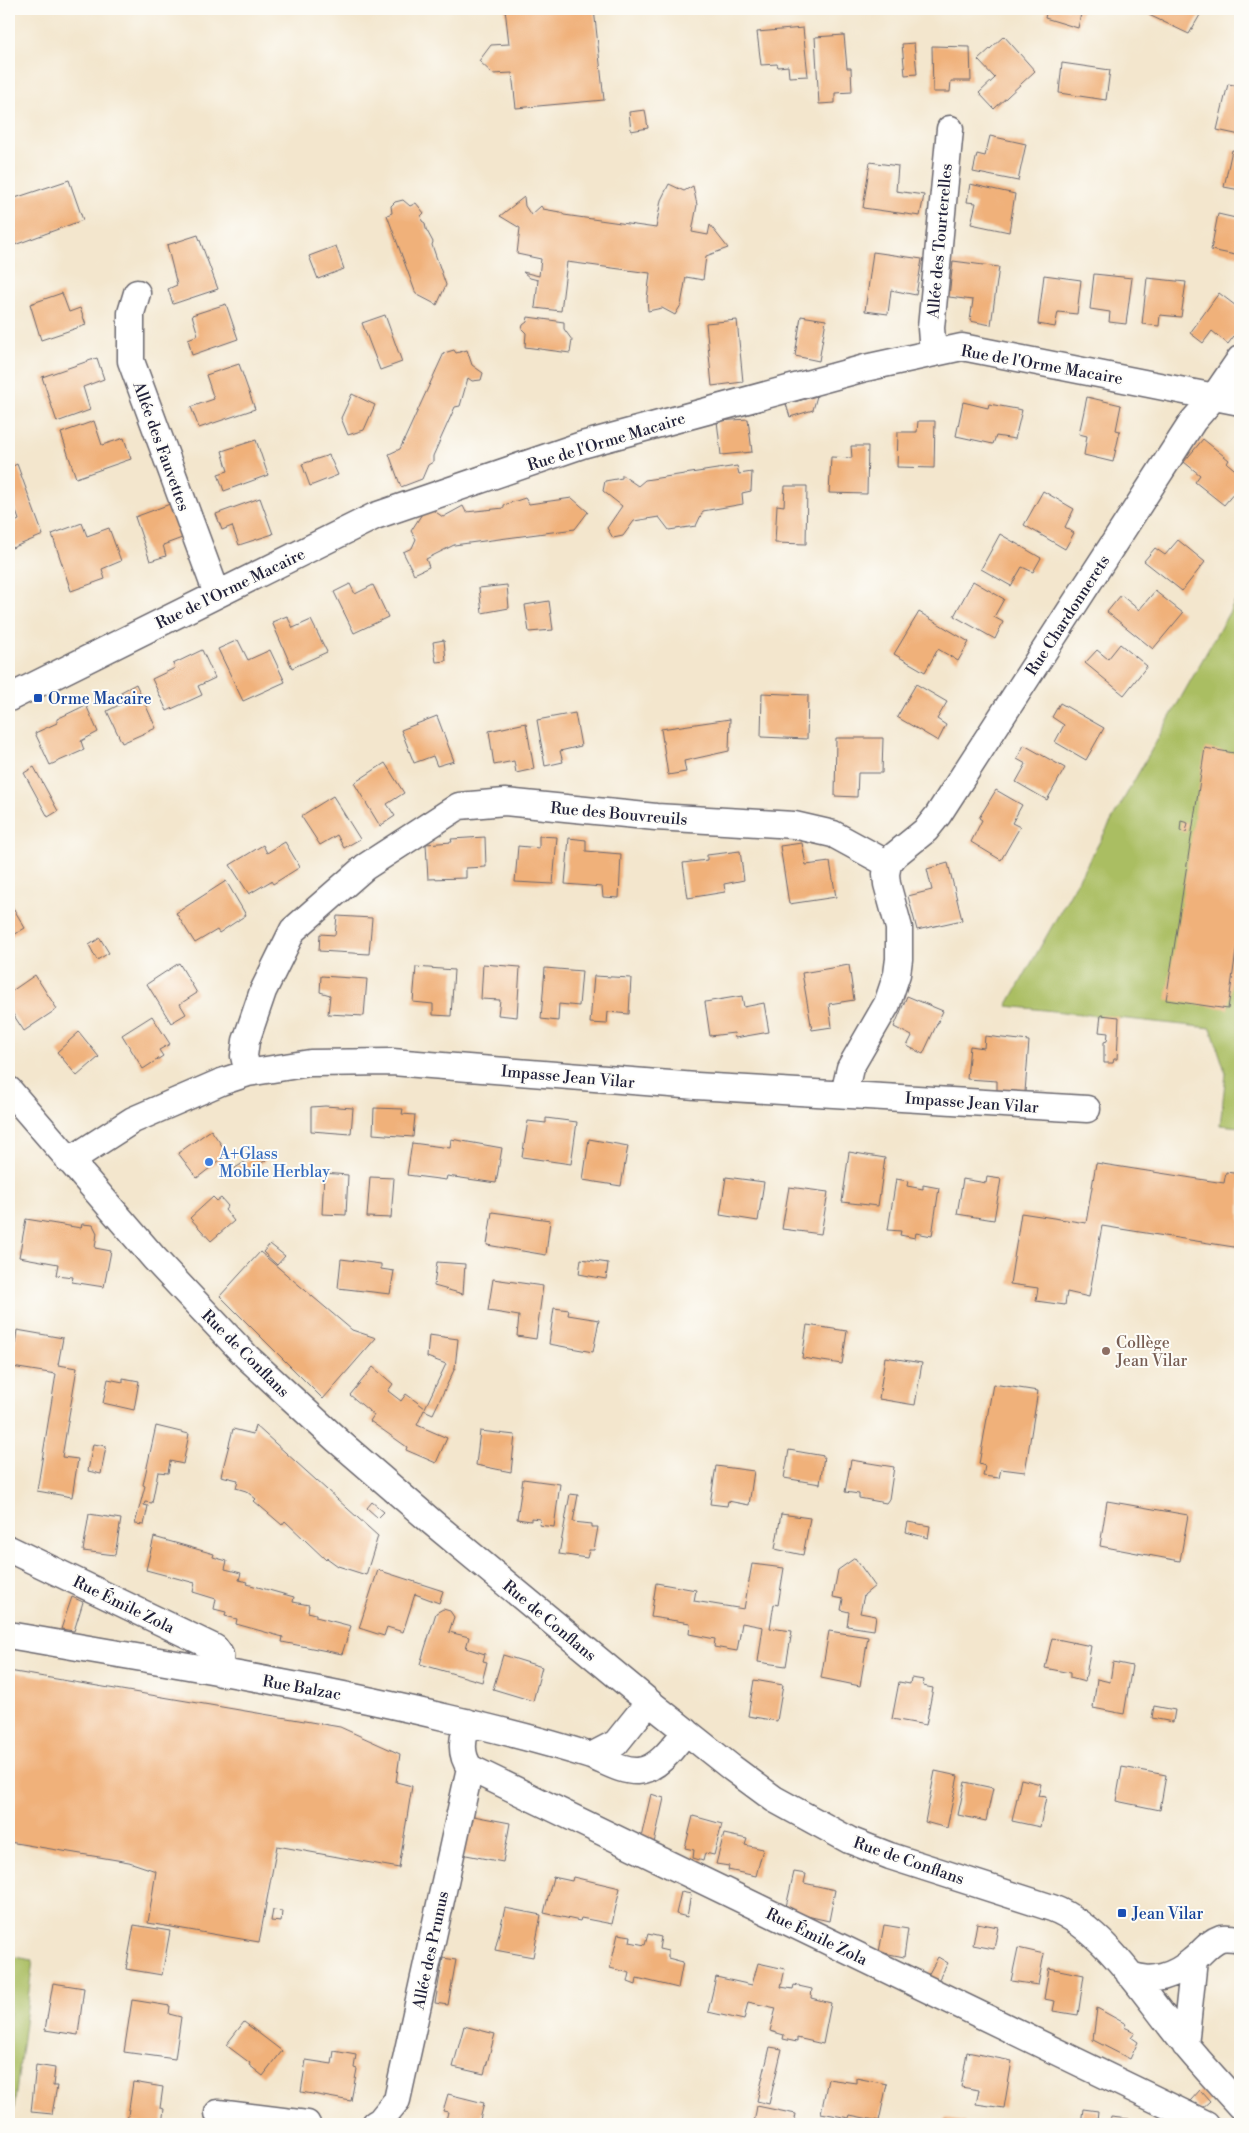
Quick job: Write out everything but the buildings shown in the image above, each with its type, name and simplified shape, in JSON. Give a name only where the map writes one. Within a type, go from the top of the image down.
[{"type":"street","name":"Allée des Tourterelles","points":[[933,353],[931,328],[950,130]]},
{"type":"street","name":"Allée des Fauvettes","points":[[137,293],[131,314],[131,361],[218,594]]},
{"type":"street","name":"Rue de l'Orme Macaire","points":[[9,698],[375,516],[582,445],[865,368],[962,347],[1240,402]]},
{"type":"street","name":"Rue Chardonnerets","points":[[888,864],[895,855],[926,830],[938,815],[1187,429],[1214,396],[1240,359]]},
{"type":"street","name":"Rue des Bouvreuils","points":[[248,1073],[244,1056],[246,1041],[263,991],[293,930],[365,867],[459,806],[505,802],[656,817],[794,826],[833,834],[888,864]]},
{"type":"street","points":[[844,1094],[850,1068],[887,1004],[898,967],[899,928],[887,884],[888,864]]},
{"type":"street","name":"Impasse Jean Vilar","points":[[70,1161],[133,1120],[221,1082],[248,1073],[310,1063],[392,1062],[696,1086],[1087,1110]]},
{"type":"street","name":"Rue de Conflans","points":[[9,1090],[154,1258],[247,1357],[433,1523],[649,1702],[774,1799],[849,1840],[890,1856],[1065,1912],[1086,1927],[1129,1974],[1185,2045],[1240,2106]]},
{"type":"street","name":"Rue Émile Zola","points":[[9,1549],[216,1648],[220,1655],[221,1673]]},
{"type":"street","name":"Rue Balzac","points":[[9,1635],[368,1699],[467,1722],[592,1756],[632,1771],[644,1770],[666,1754],[686,1731]]},
{"type":"street","points":[[592,1756],[616,1743],[649,1702]]},
{"type":"street","points":[[467,1722],[462,1749],[465,1761],[470,1768]]},
{"type":"street","name":"Rue Émile Zola","points":[[470,1768],[1206,2124]]},
{"type":"street","name":"Allée des Prunus","points":[[375,2124],[380,2121],[397,2100],[470,1768]]},
{"type":"street","points":[[1129,1974],[1145,1979],[1167,1976],[1194,1960],[1206,1947],[1220,1938],[1240,1939]]},
{"type":"street","points":[[1185,2045],[1194,1960]]},
{"type":"street","points":[[218,2113],[307,2124]]},
{"type":"green space","points":[[1240,593],[1240,1127],[1220,1125],[1226,1074],[1211,1028],[1007,1006]]},
{"type":"green space","points":[[9,1956],[33,1960],[12,2124],[9,2124]]},
{"type":"place","name":"Orme Macaire","points":[[38,698]]},
{"type":"place","name":"A+Glass Mobile Herblay","points":[[209,1162]]},
{"type":"place","name":"Collège Jean Vilar","points":[[1106,1351]]},
{"type":"place","name":"Jean Vilar","points":[[1122,1913]]}]
